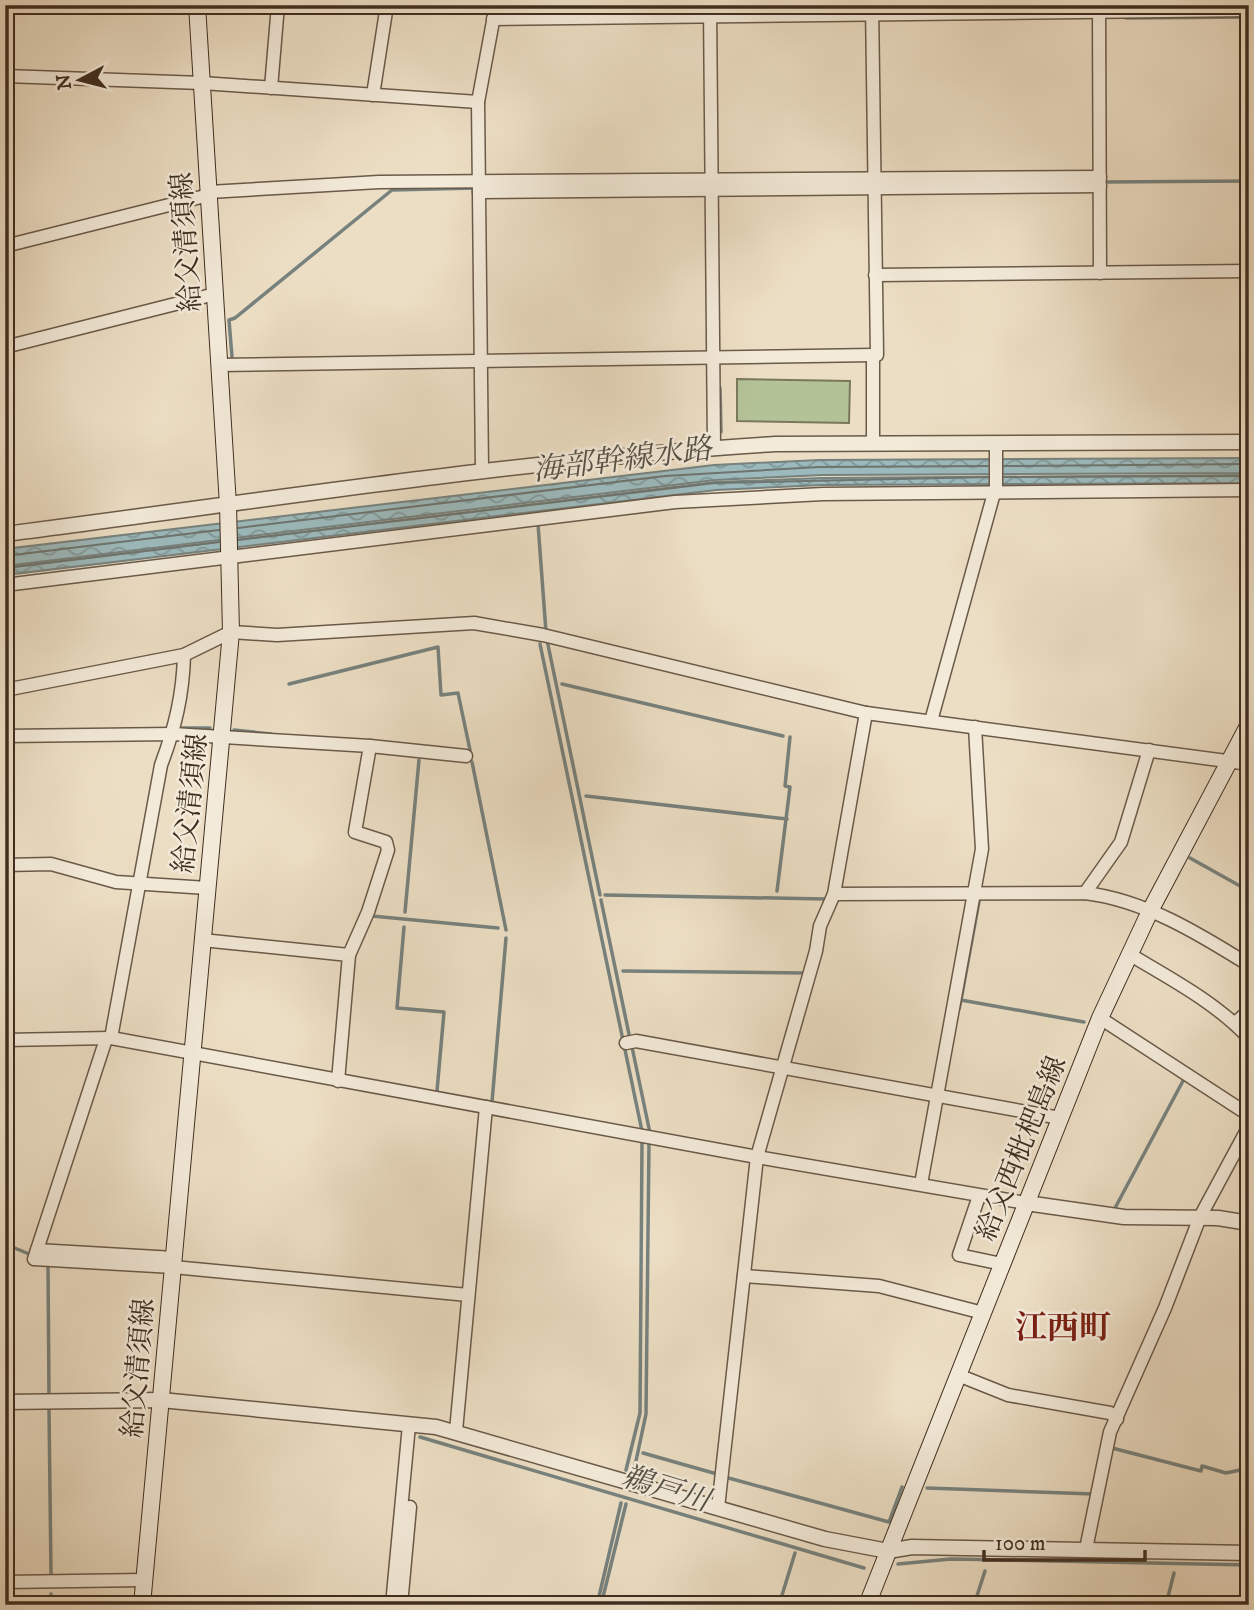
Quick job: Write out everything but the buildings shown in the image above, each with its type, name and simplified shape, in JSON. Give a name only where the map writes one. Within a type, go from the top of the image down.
[{"type":"main road","name":"給父清須線","points":[[142,1605],[231,632],[228,512],[197,5]]},
{"type":"main road","name":"給父西枇杷島線","points":[[867,1605],[1100,1018],[1150,911],[1249,724]]},
{"type":"street","points":[[271,88],[278,5]]},
{"type":"street","points":[[373,95],[387,5]]},
{"type":"street","points":[[482,470],[478,102],[496,5]]},
{"type":"street","points":[[1099,9],[1100,272]]},
{"type":"street","points":[[219,365],[877,355],[872,10]]},
{"type":"street","points":[[493,19],[710,11],[1249,10]]},
{"type":"street","points":[[710,11],[714,448]]},
{"type":"street","points":[[5,76],[202,83],[478,102]]},
{"type":"street","points":[[5,246],[209,193],[380,183],[479,187],[1100,181]]},
{"type":"street","points":[[875,275],[1249,271]]},
{"type":"street","points":[[5,347],[215,294]]},
{"type":"street","points":[[873,355],[873,444]]},
{"type":"street","points":[[5,534],[228,512],[482,470],[714,448],[775,444],[873,444],[996,451],[1249,442]]},
{"type":"street","points":[[931,721],[995,492],[996,451]]},
{"type":"street","points":[[5,585],[230,554],[675,502],[823,494],[1249,490]]},
{"type":"street","points":[[5,690],[184,655],[231,632],[277,635],[474,623],[499,626],[866,713],[1249,764]]},
{"type":"street","points":[[184,655],[183,687],[173,734],[161,765],[108,1038],[34,1259],[174,1262],[468,1295]]},
{"type":"street","points":[[718,1508],[757,1157],[816,951],[820,926],[834,894],[866,713]]},
{"type":"street","points":[[921,1184],[982,849],[975,727]]},
{"type":"street","points":[[5,736],[222,736],[370,746],[466,756]]},
{"type":"street","points":[[338,1081],[349,955],[368,912],[388,850],[386,842],[355,832],[370,746]]},
{"type":"street","points":[[1085,893],[1121,842],[1149,750]]},
{"type":"street","points":[[5,865],[51,864],[117,882],[207,888]]},
{"type":"street","points":[[834,894],[1085,893],[1115,897],[1150,911],[1249,965]]},
{"type":"street","points":[[202,940],[349,955]]},
{"type":"street","points":[[1129,954],[1187,988],[1235,1023],[1249,1038]]},
{"type":"street","points":[[1235,1023],[1249,1011]]},
{"type":"street","points":[[1100,1018],[1249,1115]]},
{"type":"street","points":[[5,1040],[108,1038],[979,1196],[1124,1217],[1200,1217],[1249,1223]]},
{"type":"street","points":[[626,1043],[636,1041],[1060,1118]]},
{"type":"street","points":[[456,1431],[486,1107]]},
{"type":"street","points":[[1086,1549],[1110,1432],[1160,1321],[1200,1217],[1249,1126]]},
{"type":"street","points":[[979,1196],[959,1255],[1002,1264]]},
{"type":"street","points":[[744,1276],[879,1286],[983,1313]]},
{"type":"street","points":[[958,1375],[1008,1395],[1110,1413],[1116,1419]]},
{"type":"street","points":[[5,1402],[161,1400],[456,1431],[825,1539],[888,1551],[912,1548],[1249,1553]]},
{"type":"street","points":[[392,1605],[413,1425]]},
{"type":"street","points":[[401,1605],[413,1425]]},
{"type":"street","points":[[5,1582],[144,1580]]},
{"type":"green space","points":[[737,379],[850,381],[849,423],[737,421]]},
{"type":"water","points":[[1249,458],[1249,473],[823,475],[715,480],[5,566],[5,549],[714,465],[819,460]]},
{"type":"water","points":[[1249,475],[1249,483],[822,485],[716,490],[5,575],[5,568],[715,482],[822,478]]},
{"type":"waterway","points":[[1126,18],[1249,17]]},
{"type":"waterway","points":[[1104,182],[1249,181]]},
{"type":"waterway","points":[[232,357],[229,320],[235,318],[392,190],[476,188]]},
{"type":"waterway","name":"海部幹線水路","points":[[720,388],[721,432]]},
{"type":"waterway","points":[[538,524],[546,632]]},
{"type":"waterway","points":[[547,640],[600,895]]},
{"type":"waterway","points":[[540,644],[642,1131]]},
{"type":"waterway","points":[[289,684],[438,647],[441,695],[458,693],[470,750]]},
{"type":"waterway","points":[[562,684],[783,736]]},
{"type":"waterway","points":[[181,728],[210,728]]},
{"type":"waterway","points":[[234,730],[271,734]]},
{"type":"waterway","points":[[777,891],[790,787],[785,786],[790,737]]},
{"type":"waterway","points":[[405,912],[419,760]]},
{"type":"waterway","points":[[472,762],[506,930]]},
{"type":"waterway","points":[[586,796],[787,819]]},
{"type":"waterway","points":[[1190,858],[1249,891]]},
{"type":"waterway","points":[[605,895],[825,899],[824,903]]},
{"type":"waterway","points":[[961,1000],[980,896]]},
{"type":"waterway","points":[[601,900],[630,1039]]},
{"type":"waterway","points":[[372,916],[498,928]]},
{"type":"waterway","points":[[404,927],[397,1008],[444,1012],[437,1091]]},
{"type":"waterway","points":[[492,1102],[506,938]]},
{"type":"waterway","points":[[623,971],[806,973]]},
{"type":"waterway","points":[[959,1009],[961,1000],[1084,1022]]},
{"type":"waterway","points":[[632,1047],[650,1133]]},
{"type":"waterway","points":[[1115,1208],[1184,1079]]},
{"type":"waterway","points":[[626,1470],[640,1413],[642,1142]]},
{"type":"waterway","points":[[633,1475],[646,1414],[649,1143]]},
{"type":"waterway","points":[[5,1244],[29,1254]]},
{"type":"waterway","points":[[48,1266],[49,1396]]},
{"type":"waterway","points":[[49,1410],[51,1574]]},
{"type":"waterway","name":"鵜戸川","points":[[420,1437],[864,1568]]},
{"type":"waterway","points":[[1112,1448],[1201,1471],[1202,1466],[1226,1473],[1240,1470],[1246,1458],[1249,1459]]},
{"type":"waterway","points":[[643,1453],[717,1474]]},
{"type":"waterway","points":[[725,1477],[889,1522],[902,1487]]},
{"type":"waterway","points":[[927,1488],[1093,1494]]},
{"type":"waterway","points":[[597,1605],[621,1503]]},
{"type":"waterway","points":[[601,1605],[626,1504]]},
{"type":"waterway","points":[[779,1605],[795,1553]]},
{"type":"waterway","name":"鵜戸川","points":[[898,1564],[951,1559],[1249,1565]]},
{"type":"waterway","points":[[974,1605],[985,1571]]},
{"type":"waterway","points":[[1166,1605],[1174,1573]]},
{"type":"waterway","points":[[51,1594],[52,1605]]},
{"type":"district","name":"江西町","points":[[1063,1327]]}]
